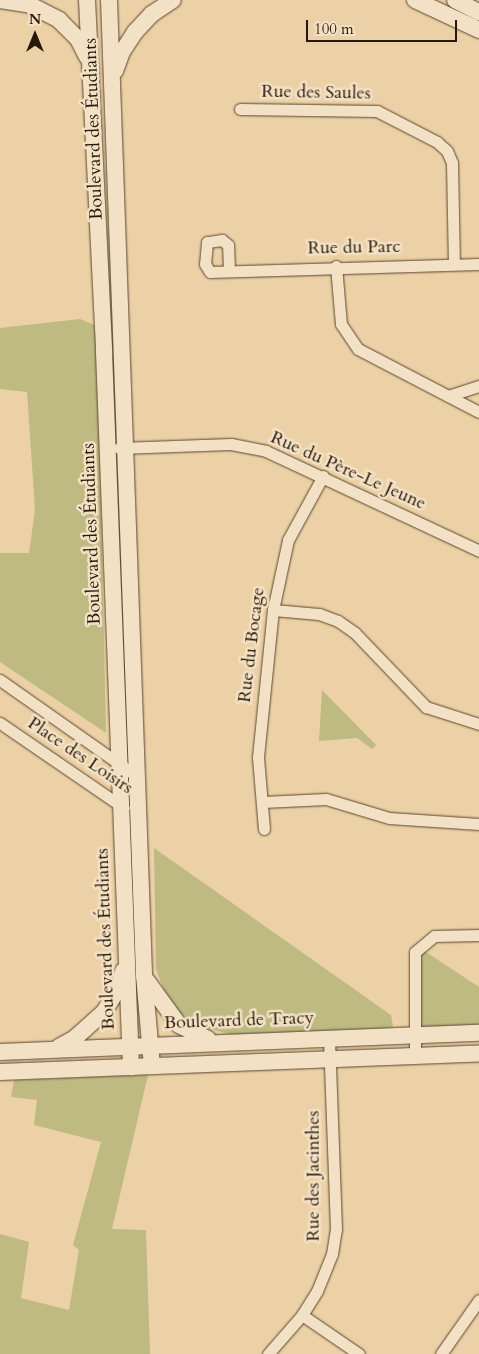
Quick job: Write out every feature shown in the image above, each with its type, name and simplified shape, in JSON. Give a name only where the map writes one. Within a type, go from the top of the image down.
[{"type":"street","points":[[0,0],[30,4],[59,20],[78,39],[90,63]]},
{"type":"street","name":"Boulevard des Étudiants","points":[[87,0],[108,449],[130,1067]]},
{"type":"street","name":"Boulevard des Étudiants","points":[[110,0],[140,817],[144,975],[152,1066]]},
{"type":"street","points":[[113,80],[122,52],[135,32],[152,14],[173,0]]},
{"type":"street","points":[[416,0],[479,30]]},
{"type":"street","points":[[455,0],[479,12]]},
{"type":"street","name":"Rue des Saules","points":[[240,109],[377,111],[437,142],[447,151],[452,163],[454,263]]},
{"type":"street","name":"Rue du Parc","points":[[229,271],[336,266],[479,264]]},
{"type":"street","points":[[336,266],[338,315],[348,338],[367,356],[479,412]]},
{"type":"street","points":[[448,396],[479,386]]},
{"type":"street","name":"Rue du Père-Le Jeune","points":[[108,449],[231,444],[266,451],[323,476],[479,551]]},
{"type":"street","name":"Rue du Bocage","points":[[264,829],[258,757],[273,610],[288,540],[323,476]]},
{"type":"street","points":[[273,610],[320,614],[338,621],[355,633],[426,708],[479,724]]},
{"type":"street","name":"Place des Loisirs","points":[[0,680],[138,777]]},
{"type":"street","name":"Place des Loisirs","points":[[0,723],[140,817]]},
{"type":"street","points":[[263,802],[326,799],[389,818],[479,824]]},
{"type":"street","points":[[415,1056],[415,952],[434,936],[479,935]]},
{"type":"street","points":[[55,1049],[75,1038],[104,1012],[117,990],[126,957]]},
{"type":"street","points":[[144,975],[160,1004],[178,1026],[202,1038],[225,1041]]},
{"type":"street","name":"Boulevard de Tracy","points":[[0,1052],[225,1041],[479,1033]]},
{"type":"street","name":"Rue des Jacinthes","points":[[268,1354],[302,1315],[330,1261],[336,1229],[329,1038]]},
{"type":"street","points":[[0,1072],[479,1054]]},
{"type":"street","points":[[441,1354],[479,1300]]},
{"type":"street","points":[[302,1315],[359,1354]]},
{"type":"shaded area","points":[[80,319],[97,326],[106,733],[0,662],[0,553],[29,553],[35,510],[27,392],[0,389],[0,328]]},
{"type":"shaded area","points":[[322,690],[376,745],[372,749],[357,738],[319,741]]},
{"type":"shaded area","points":[[154,848],[391,1015],[393,1026],[388,1030],[237,1036],[198,1026],[170,1006],[156,969]]},
{"type":"shaded area","points":[[423,950],[479,987],[479,1030],[418,1031],[419,956]]},
{"type":"shaded area","points":[[148,1075],[112,1229],[146,1230],[150,1354],[0,1354],[0,1234],[29,1242],[21,1298],[69,1310],[79,1250],[73,1245],[101,1142],[34,1125],[37,1100],[11,1097],[14,1080]]}]
